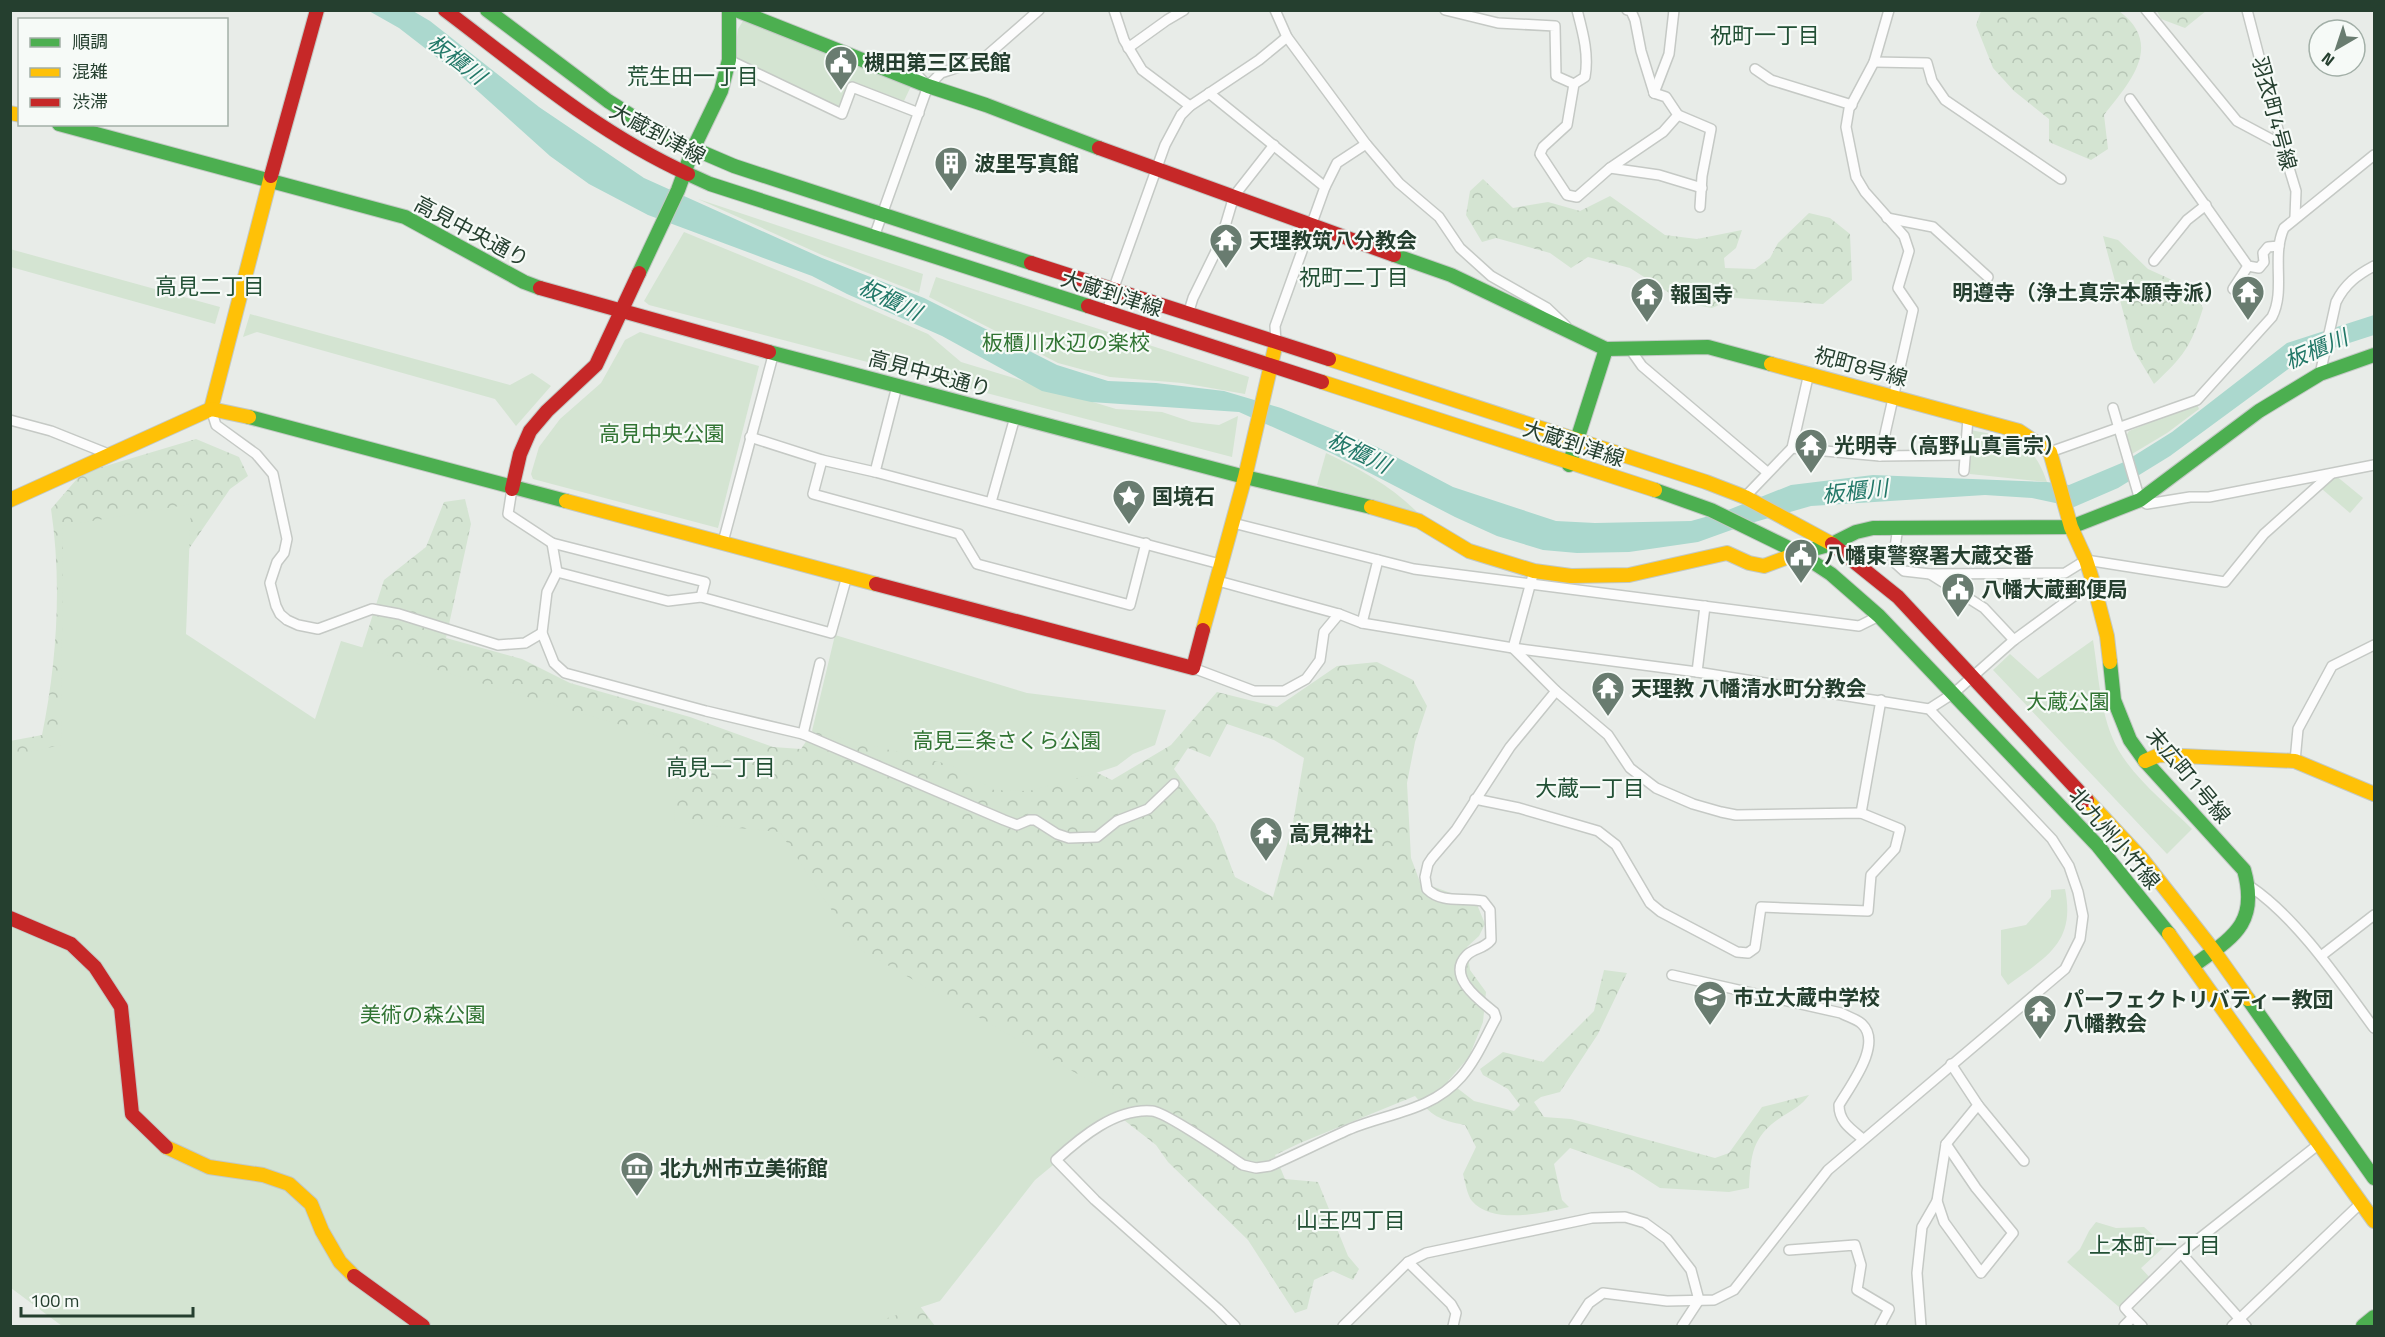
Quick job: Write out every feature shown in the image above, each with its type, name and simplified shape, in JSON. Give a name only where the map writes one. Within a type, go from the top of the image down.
[{"type":"street","name":"大蔵到津線","points":[[445,10],[592,120],[627,143],[710,184],[1711,510],[1799,553]]},
{"type":"street","name":"大蔵到津線","points":[[487,10],[608,101],[693,149],[734,166],[1745,497],[1832,544]]},
{"type":"street","points":[[874,237],[928,86],[941,74],[983,59],[1039,10]]},
{"type":"street","points":[[1114,10],[1128,48],[1142,70],[1190,106]]},
{"type":"street","points":[[1128,48],[1184,10]]},
{"type":"street","points":[[1275,10],[1287,37],[1366,144],[1399,183],[1439,217],[1460,248],[1491,276],[1547,308],[1580,337]]},
{"type":"street","points":[[1445,10],[1498,23],[1555,27],[1556,76],[1574,84]]},
{"type":"street","points":[[1577,10],[1585,39],[1587,63],[1585,77],[1574,84],[1567,125],[1544,147],[1540,154],[1567,195],[1577,197],[1610,168],[1663,132],[1678,116]]},
{"type":"street","points":[[1627,10],[1631,11],[1635,20],[1641,51],[1654,93]]},
{"type":"street","points":[[1654,93],[1669,54],[1674,10]]},
{"type":"street","points":[[1880,456],[1913,310],[1899,288],[1909,251],[1904,236],[1865,192],[1856,177],[1846,127],[1851,105],[1874,62],[1889,10]]},
{"type":"street","points":[[2146,10],[2237,121],[2282,145]]},
{"type":"street","name":"羽衣町4号線","points":[[2247,10],[2296,191],[2295,217]]},
{"type":"street","points":[[317,11],[270,179],[211,409],[216,425],[256,454],[273,474],[286,539],[284,553],[277,562],[270,583],[276,606],[287,620],[298,625],[318,628],[372,609],[399,614],[498,645],[525,643],[542,633]]},
{"type":"street","points":[[701,597],[705,582],[552,543],[508,514],[524,444],[547,411],[586,377],[596,365],[678,190],[693,149],[721,91],[737,11],[928,86],[986,105],[1157,170],[1451,275],[1606,350],[1575,440],[1569,465]]},
{"type":"street","points":[[1107,313],[1164,145],[1173,129],[1190,106],[1259,60],[1287,37]]},
{"type":"street","points":[[729,60],[842,114],[852,87],[919,113]]},
{"type":"street","points":[[1874,62],[1927,63],[1932,81],[1946,100],[2061,179]]},
{"type":"street","points":[[910,67],[928,86]]},
{"type":"street","points":[[1755,69],[1771,80],[1851,105]]},
{"type":"street","points":[[1209,93],[1325,187]]},
{"type":"street","points":[[1654,93],[1666,97],[1678,116],[1711,129],[1700,207]]},
{"type":"street","points":[[2130,99],[2248,266],[2259,268],[2264,262],[2263,253],[2268,247],[2279,246]]},
{"type":"street","name":"高見中央通り","points":[[66,126],[405,217],[538,289],[1015,417],[1419,520],[1469,551],[1534,571],[1571,576],[1629,575],[1727,553],[1749,563],[1764,566],[1799,553]]},
{"type":"street","points":[[1193,668],[1218,581],[1220,564],[1233,523],[1257,427],[1276,343],[1275,326],[1325,187],[1337,163],[1366,144]]},
{"type":"street","points":[[1188,314],[1193,298],[1220,243],[1234,196],[1274,145]]},
{"type":"street","points":[[2050,452],[2197,400],[2272,317],[2278,305],[2279,238],[2284,228],[2374,155]]},
{"type":"street","points":[[1610,168],[1659,175],[1702,188]]},
{"type":"street","points":[[2154,261],[2187,220],[2206,205]]},
{"type":"street","points":[[1887,218],[1933,227],[1988,277]]},
{"type":"street","points":[[2233,289],[2248,266]]},
{"type":"street","points":[[2320,374],[2336,302],[2341,291],[2356,276],[2374,266]]},
{"type":"street","name":"祝町8号線","points":[[1606,350],[1708,347],[2019,430],[2050,452]]},
{"type":"street","points":[[1630,349],[1642,366],[1767,472]]},
{"type":"street","points":[[723,542],[774,352]]},
{"type":"street","points":[[1799,553],[1832,544],[1856,532],[1873,528],[2071,527],[2139,494],[2259,411],[2320,374],[2374,355]]},
{"type":"street","points":[[1745,497],[1792,448],[1809,373]]},
{"type":"street","points":[[875,472],[897,386]]},
{"type":"street","points":[[2113,408],[2139,494],[2147,504],[2190,497],[2209,497],[2374,465]]},
{"type":"street","points":[[10,500],[211,409],[238,414],[512,489],[723,542],[1193,668],[1254,691],[1284,691],[1306,679],[1320,660],[1324,632],[1339,614]]},
{"type":"street","points":[[991,502],[1015,417]]},
{"type":"street","points":[[1964,471],[1968,418]]},
{"type":"street","points":[[10,420],[51,431],[111,455]]},
{"type":"street","points":[[750,437],[822,460],[991,502],[1220,564]]},
{"type":"street","points":[[1792,448],[1880,456],[1965,455]]},
{"type":"street","name":"末広町1号線","points":[[2050,452],[2066,512],[2093,582],[2107,636],[2114,700],[2130,740],[2145,761],[2244,870],[2250,887]]},
{"type":"street","points":[[822,460],[813,495],[959,534],[977,564],[1130,605],[1146,543]]},
{"type":"street","points":[[1898,527],[1893,561],[1904,571],[1930,574],[2065,573],[2086,560],[2225,582],[2264,534],[2331,474]]},
{"type":"street","points":[[1233,523],[1413,569],[1530,586],[1859,626],[1879,616]]},
{"type":"street","points":[[552,543],[557,572],[547,592],[542,633],[554,663],[565,673],[706,711],[803,734],[1004,820],[1017,825],[1035,820],[1057,834],[1069,838],[1097,837],[1117,821],[1148,809],[1174,784]]},
{"type":"street","name":"北九州小竹線","points":[[1832,544],[1898,597],[2142,859],[2214,951],[2374,1178]]},
{"type":"street","name":"北九州小竹線","points":[[1799,553],[1831,574],[1879,616],[2098,846],[2193,966],[2374,1221]]},
{"type":"street","points":[[1362,623],[1377,560]]},
{"type":"street","points":[[1513,648],[1534,571]]},
{"type":"street","points":[[557,572],[668,601],[701,597],[831,633],[847,576]]},
{"type":"street","points":[[1930,574],[1984,608],[2014,640]]},
{"type":"street","points":[[1218,581],[1339,614],[1362,623],[1513,648],[1697,672],[1929,709],[2052,839],[2069,866],[2079,892],[2083,916],[2080,939],[2065,969],[1828,1170],[1734,1290],[1714,1300],[1667,1301],[1603,1293],[1589,1303],[1574,1326]]},
{"type":"street","points":[[1929,709],[1954,693],[2014,640],[2093,582]]},
{"type":"street","points":[[1697,672],[1705,606]]},
{"type":"street","points":[[2295,761],[2298,729],[2332,666],[2374,645]]},
{"type":"street","points":[[1475,799],[1519,808],[1598,831],[1616,845],[1650,903],[1661,912],[1737,952],[1748,953],[1755,948],[1761,907],[1868,911],[1871,875],[1895,849],[1900,829],[1861,813],[1736,815],[1693,804],[1656,788],[1630,768],[1608,735],[1556,691],[1513,648]]},
{"type":"street","points":[[803,734],[820,663]]},
{"type":"street","points":[[1235,1326],[1095,1200],[1056,1160],[1078,1139],[1125,1114],[1154,1111],[1243,1165],[1256,1168],[1270,1166],[1378,1119],[1410,1112],[1431,1101],[1460,1079],[1475,1059],[1496,1018],[1494,1012],[1464,984],[1460,975],[1462,962],[1469,953],[1486,947],[1491,940],[1490,910],[1483,901],[1443,899],[1433,895],[1427,889],[1425,877],[1428,864],[1456,830],[1510,747],[1556,691]]},
{"type":"street","points":[[1861,813],[1881,700]]},
{"type":"street","points":[[2145,761],[2160,755],[2295,761],[2374,794]]},
{"type":"street","points":[[2193,966],[2234,936],[2246,920],[2251,901],[2250,887]]},
{"type":"street","points":[[2250,887],[2265,897],[2321,956],[2374,1028]]},
{"type":"street","points":[[2321,956],[2374,915]]},
{"type":"street","points":[[10,918],[71,944],[95,967],[121,1007],[132,1114],[147,1130],[167,1148],[209,1167],[263,1175],[289,1184],[311,1204],[322,1231],[340,1262],[359,1281],[423,1326]]},
{"type":"street","points":[[1672,975],[1841,1013],[1862,1023],[1869,1034],[1870,1044],[1867,1055],[1839,1105],[1839,1113],[1842,1122],[1863,1139]]},
{"type":"street","points":[[1951,1064],[1978,1105],[2024,1161]]},
{"type":"street","points":[[1921,1326],[1917,1274],[1922,1227],[1937,1202],[1946,1144],[1978,1105]]},
{"type":"street","points":[[1937,1202],[1944,1222],[1981,1273],[2013,1233],[1976,1188],[1946,1144]]},
{"type":"street","points":[[2142,1326],[2125,1308],[2181,1253],[2319,1144]]},
{"type":"street","points":[[2181,1253],[2239,1324],[2361,1203]]},
{"type":"street","points":[[1343,1326],[1408,1262],[1426,1253],[1592,1218],[1625,1217],[1645,1223],[1667,1239],[1691,1270],[1699,1300],[1682,1326]]},
{"type":"street","points":[[1789,1250],[1855,1245],[1861,1265],[1857,1290],[1889,1309],[1880,1326]]},
{"type":"street","points":[[1408,1262],[1451,1304],[1456,1313],[1453,1326]]},
{"type":"street","points":[[2124,1326],[2133,1317]]},
{"type":"street","points":[[2363,1326],[2374,1317]]},
{"type":"green space","points":[[1981,11],[2119,11],[2133,24],[2140,37],[2141,50],[2132,77],[2104,115],[2108,149],[2091,160],[2049,142],[2049,119],[2014,91],[1993,68],[1976,25]]},
{"type":"green space","points":[[2157,11],[2206,11],[2185,28],[2161,19]]},
{"type":"green space","points":[[743,21],[912,84],[904,101],[851,81],[840,110],[734,60],[738,29]]},
{"type":"green space","points":[[1483,179],[1513,208],[1548,202],[1580,211],[1610,196],[1665,235],[1697,239],[1742,230],[1736,248],[1724,258],[1725,268],[1755,269],[1770,258],[1778,243],[1809,213],[1830,218],[1850,234],[1852,280],[1823,304],[1735,298],[1712,308],[1685,303],[1630,268],[1588,257],[1571,268],[1550,253],[1496,238],[1482,242],[1466,215],[1470,191]]},
{"type":"green space","points":[[698,199],[923,274],[919,293],[822,255]]},
{"type":"green space","name":"板櫃川水辺の楽校","points":[[684,232],[928,334],[961,362],[1116,409],[1162,412],[1192,422],[1219,425],[1238,416],[1232,457],[649,305],[644,301]]},
{"type":"green space","points":[[2103,236],[2118,240],[2148,269],[2192,289],[2203,308],[2185,350],[2154,384],[2133,349]]},
{"type":"green space","points":[[10,249],[220,307],[215,324],[11,267]]},
{"type":"green space","name":"板櫃川水辺の楽校","points":[[936,277],[1249,377],[1245,394],[1182,383],[1110,377],[1058,363],[929,297]]},
{"type":"green space","points":[[250,314],[510,385],[532,373],[551,386],[516,426],[495,399],[257,332],[243,337]]},
{"type":"green space","name":"高見中央公園","points":[[640,332],[759,366],[718,528],[533,479],[531,474],[539,447],[560,419],[601,383],[625,340]]},
{"type":"green space","points":[[2197,404],[2199,409],[2167,433],[2132,454],[2126,436],[2129,431]]},
{"type":"green space","points":[[1970,430],[2008,438],[2027,448],[2041,467],[2047,482],[1970,474]]},
{"type":"green space","name":"美術の森公園","points":[[196,439],[239,457],[248,476],[230,489],[184,556],[167,617],[192,652],[306,733],[345,701],[384,580],[426,547],[444,502],[465,499],[471,524],[446,638],[522,659],[570,683],[690,717],[773,747],[801,749],[835,698],[1023,737],[1112,780],[1171,745],[1217,692],[1277,707],[1337,666],[1377,662],[1413,680],[1427,706],[1415,742],[1407,783],[1411,858],[1420,882],[1476,902],[1485,924],[1479,936],[1467,947],[1470,970],[1486,992],[1483,1022],[1469,1057],[1448,1081],[1474,1101],[1514,1111],[1520,1105],[1508,1089],[1483,1075],[1480,1069],[1503,1052],[1543,1062],[1594,1011],[1604,970],[1627,973],[1598,1034],[1560,1092],[1541,1097],[1534,1102],[1544,1117],[1571,1119],[1715,1158],[1729,1153],[1762,1107],[1809,1095],[1797,1107],[1773,1123],[1759,1138],[1752,1155],[1749,1188],[1729,1192],[1660,1188],[1632,1170],[1570,1148],[1554,1164],[1562,1200],[1569,1207],[1533,1214],[1492,1213],[1472,1201],[1467,1192],[1463,1174],[1476,1147],[1465,1125],[1437,1116],[1415,1096],[1300,1143],[1275,1155],[1285,1179],[1318,1182],[1348,1256],[1359,1269],[1353,1280],[1333,1271],[1314,1280],[1307,1309],[1295,1313],[1248,1240],[1168,1162],[1156,1145],[1106,1106],[910,1293],[935,1326],[789,1326],[11,1253],[10,741],[42,735],[51,680],[56,622],[56,565],[51,509],[82,473]],"holes":[[[1227,724],[1274,740],[1304,758],[1293,823],[1273,897],[1235,877],[1215,824],[1174,769],[1188,748],[1210,757]]]},
{"type":"green space","points":[[1326,453],[1376,480],[1420,515],[1317,485]]},
{"type":"green space","points":[[2335,475],[2363,498],[2350,513],[2322,489]]},
{"type":"green space","name":"美術の森公園","points":[[191,504],[186,634],[315,719],[341,641],[680,743],[674,822],[780,832],[856,947],[1128,1103],[1035,1180],[940,1301],[863,1326],[62,1326],[11,1288],[10,756],[61,745],[63,526]]},
{"type":"green space","name":"高見三条さくら公園","points":[[835,635],[1027,693],[1166,710],[1155,745],[1133,754],[1117,766],[1029,791],[994,790],[951,765],[812,731]]},
{"type":"green space","name":"大蔵公園","points":[[2093,640],[2104,711],[2119,751],[2144,783],[2192,829],[2167,854],[1993,670],[2010,654],[2038,679]]},
{"type":"green space","points":[[2065,889],[2066,923],[2062,936],[2046,957],[2008,985],[2001,975],[2001,930],[2026,925],[2051,897],[2051,890]]},
{"type":"green space","points":[[2096,1222],[2116,1228],[2144,1227],[2165,1246],[2141,1268],[2152,1280],[2119,1307],[2067,1262],[2080,1249]]},
{"type":"water","name":"板櫃川","points":[[369,11],[413,11],[430,21],[539,107],[644,178],[822,258],[924,298],[1057,365],[1108,381],[1156,383],[1224,391],[1281,408],[1377,447],[1453,487],[1556,521],[1595,523],[1691,521],[1723,512],[1791,485],[1873,475],[2047,482],[2069,485],[2124,462],[2172,432],[2287,343],[2374,315],[2374,335],[2312,355],[2291,367],[2170,456],[2118,488],[2074,507],[2032,498],[1985,495],[1811,506],[1748,524],[1698,542],[1629,552],[1577,553],[1543,550],[1497,536],[1455,517],[1333,454],[1239,412],[1091,402],[1042,391],[942,336],[812,276],[648,215],[589,184],[550,156],[461,76],[399,28]]},
{"type":"traffic: fast","points":[[487,10],[608,101],[685,145],[734,166],[1031,263]]},
{"type":"traffic: fast","points":[[639,273],[721,91],[729,60],[729,10]]},
{"type":"traffic: fast","points":[[736,10],[928,86],[986,105],[1099,148]]},
{"type":"traffic: fast","points":[[66,126],[405,217],[524,282],[540,288]]},
{"type":"traffic: fast","points":[[688,174],[710,184],[1088,306]]},
{"type":"traffic: fast","points":[[1394,255],[1451,275],[1606,349],[1708,347],[1771,364]]},
{"type":"traffic: fast","points":[[1569,465],[1606,349]]},
{"type":"traffic: fast","points":[[769,352],[1245,477],[1371,507]]},
{"type":"traffic: fast","points":[[1799,553],[1832,544],[1856,532],[1873,528],[2071,527],[2140,500],[2259,411],[2320,374],[2374,355]]},
{"type":"traffic: fast","points":[[249,417],[566,501]]},
{"type":"traffic: fast","points":[[1655,490],[1711,510],[1799,553]]},
{"type":"traffic: fast","points":[[1799,553],[1831,574],[1879,616],[2098,846],[2169,934]]},
{"type":"traffic: fast","points":[[2110,662],[2114,700],[2130,740],[2145,761],[2244,870],[2248,888],[2245,916],[2231,937],[2193,966]]},
{"type":"traffic: fast","points":[[2248,999],[2374,1178]]},
{"type":"traffic: fast","points":[[2363,1326],[2374,1317]]},
{"type":"traffic: slow","points":[[10,113],[18,115]]},
{"type":"traffic: slow","points":[[211,409],[271,176]]},
{"type":"traffic: slow","points":[[1203,630],[1245,477],[1276,343]]},
{"type":"traffic: slow","points":[[1329,359],[1706,482],[1745,497],[1832,544]]},
{"type":"traffic: slow","points":[[1771,364],[2019,431],[2050,452],[2071,527],[2093,582],[2107,636],[2110,662]]},
{"type":"traffic: slow","points":[[1322,382],[1655,490]]},
{"type":"traffic: slow","points":[[10,500],[211,409],[249,417]]},
{"type":"traffic: slow","points":[[566,501],[876,584]]},
{"type":"traffic: slow","points":[[1371,507],[1419,521],[1469,551],[1534,571],[1571,576],[1629,575],[1727,553],[1749,563],[1764,566],[1799,553]]},
{"type":"traffic: slow","points":[[2145,761],[2159,755],[2295,761],[2374,794]]},
{"type":"traffic: slow","points":[[2087,800],[2142,859],[2214,951],[2248,999]]},
{"type":"traffic: slow","points":[[2169,934],[2374,1221]]},
{"type":"traffic: slow","points":[[166,1147],[209,1167],[263,1175],[289,1184],[311,1204],[322,1231],[340,1262],[354,1276]]},
{"type":"traffic: jam","points":[[271,176],[317,10]]},
{"type":"traffic: jam","points":[[445,10],[592,120],[655,158],[688,174]]},
{"type":"traffic: jam","points":[[1099,148],[1394,255]]},
{"type":"traffic: jam","points":[[1031,263],[1329,359]]},
{"type":"traffic: jam","points":[[512,489],[520,454],[530,431],[547,411],[596,365],[639,273]]},
{"type":"traffic: jam","points":[[540,288],[769,352]]},
{"type":"traffic: jam","points":[[1088,306],[1322,382]]},
{"type":"traffic: jam","points":[[1832,544],[1898,597],[2087,800]]},
{"type":"traffic: jam","points":[[876,584],[1193,668],[1203,630]]},
{"type":"traffic: jam","points":[[10,918],[71,944],[95,967],[121,1007],[132,1114],[166,1147]]},
{"type":"traffic: jam","points":[[354,1276],[423,1326]]},
{"type":"place","name":"槻田第三区民館","points":[[841,91]]},
{"type":"place","name":"波里写真館","points":[[951,192]]},
{"type":"place","name":"天理教筑八分教会","points":[[1226,269]]},
{"type":"place","name":"明遵寺（浄土真宗本願寺派）","points":[[2248,321]]},
{"type":"place","name":"報国寺","points":[[1647,323]]},
{"type":"place","name":"光明寺（高野山真言宗）","points":[[1811,474]]},
{"type":"place","name":"国境石","points":[[1129,525]]},
{"type":"place","name":"八幡東警察署大蔵交番","points":[[1801,584]]},
{"type":"place","name":"八幡大蔵郵便局","points":[[1958,618]]},
{"type":"place","name":"天理教 八幡清水町分教会","points":[[1608,717]]},
{"type":"place","name":"高見神社","points":[[1266,862]]},
{"type":"place","name":"市立大蔵中学校","points":[[1710,1026]]},
{"type":"place","name":"パーフェクトリバティー教団 八幡教会","points":[[2040,1040]]},
{"type":"place","name":"北九州市立美術館","points":[[637,1197]]},
{"type":"district","name":"祝町一丁目","points":[[1765,35]]},
{"type":"district","name":"荒生田一丁目","points":[[693,76]]},
{"type":"district","name":"祝町二丁目","points":[[1354,277]]},
{"type":"district","name":"高見二丁目","points":[[210,286]]},
{"type":"district","name":"高見一丁目","points":[[721,767]]},
{"type":"district","name":"大蔵一丁目","points":[[1590,788]]},
{"type":"district","name":"山王四丁目","points":[[1351,1220]]},
{"type":"district","name":"上本町一丁目","points":[[2155,1245]]}]
